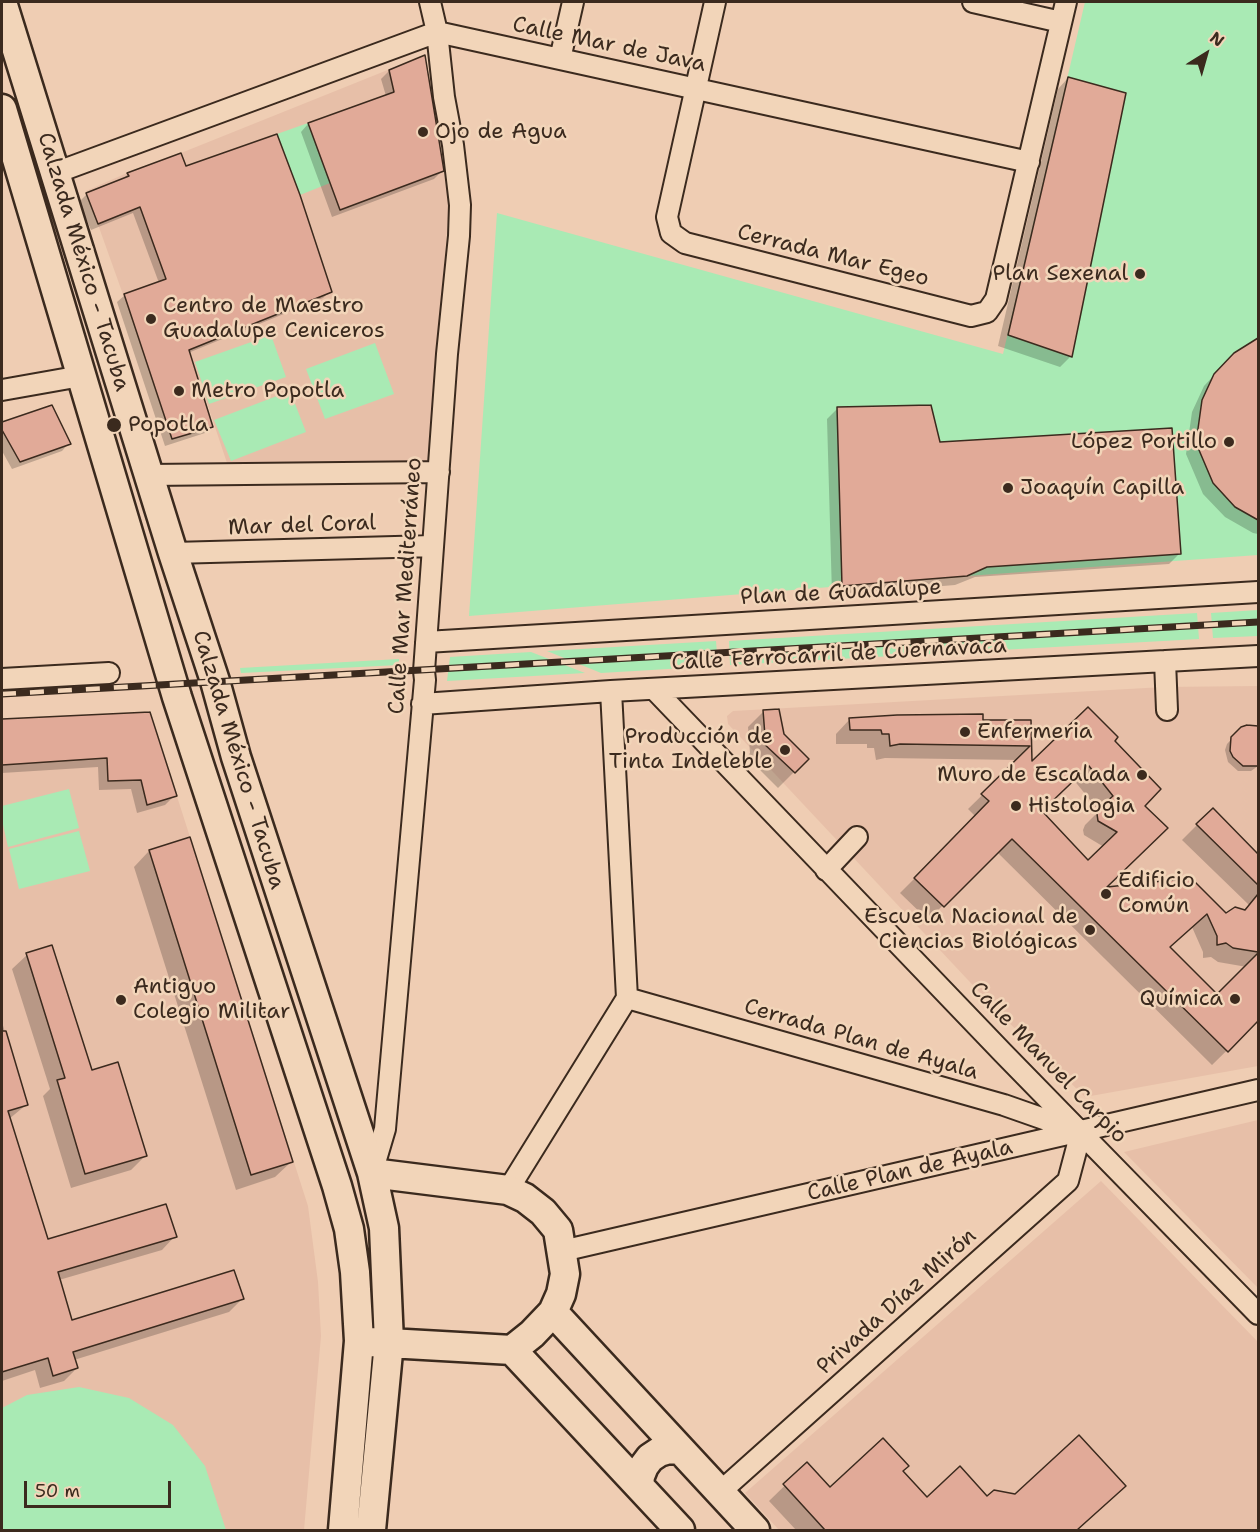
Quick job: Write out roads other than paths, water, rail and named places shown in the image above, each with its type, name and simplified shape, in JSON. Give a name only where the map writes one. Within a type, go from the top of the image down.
[{"type":"main road","name":"Calzada México - Tacuba","points":[[2,2],[215,681],[236,757],[372,1173],[384,1228],[389,1342],[371,1530]]},
{"type":"main road","name":"Calzada México - Tacuba","points":[[2,109],[177,697],[337,1186],[349,1229],[355,1272],[358,1341],[343,1530]]},
{"type":"main road","points":[[155,620],[164,628],[182,627],[187,624],[191,609]]},
{"type":"main road","points":[[197,759],[200,750],[214,740],[220,740],[227,745],[236,757]]},
{"type":"main road","points":[[358,1341],[512,1350],[532,1334],[553,1312],[561,1294],[565,1274],[558,1230],[543,1212],[525,1198],[507,1190],[372,1173]]},
{"type":"main road","points":[[553,1312],[755,1530]]},
{"type":"main road","points":[[512,1350],[680,1530]]},
{"type":"main road","points":[[639,1486],[639,1476],[650,1458],[669,1449],[680,1450]]},
{"type":"street","name":"Calle Mar Mediterráneo","points":[[372,1173],[385,1129],[425,680],[432,546],[459,236],[460,205],[453,145],[444,97],[437,32],[430,2]]},
{"type":"street","points":[[560,59],[573,2]]},
{"type":"street","points":[[697,89],[715,2]]},
{"type":"street","points":[[973,2],[1061,22]]},
{"type":"street","points":[[1029,162],[1066,2]]},
{"type":"street","name":"Calle Mar de Java","points":[[437,32],[1029,162]]},
{"type":"street","points":[[55,173],[437,32]]},
{"type":"street","name":"Cerrada Mar Egeo","points":[[697,89],[668,217],[671,233],[685,243],[971,316],[987,312],[996,299],[1029,162]]},
{"type":"street","points":[[2,390],[81,376]]},
{"type":"street","points":[[149,476],[438,472]]},
{"type":"street","name":"Mar del Coral","points":[[173,553],[432,546]]},
{"type":"street","name":"Plan de Guadalupe","points":[[426,642],[1258,592]]},
{"type":"street","name":"Calle Ferrocarril de Cuernavaca","points":[[422,704],[611,691],[1258,656]]},
{"type":"street","points":[[1165,661],[1167,710]]},
{"type":"street","points":[[2,680],[110,673]]},
{"type":"street","name":"Calle Manuel Carpio","points":[[654,689],[826,870],[1258,1314]]},
{"type":"street","points":[[507,1190],[627,998],[611,691]]},
{"type":"street","points":[[826,870],[857,837]]},
{"type":"street","name":"Cerrada Plan de Ayala","points":[[627,998],[1004,1105],[1081,1132]]},
{"type":"street","name":"Calle Plan de Ayala","points":[[562,1251],[1258,1090]]},
{"type":"street","name":"Privada Díaz Mirón","points":[[720,1492],[1068,1181],[1081,1132]]},
{"type":"railway","points":[[2,694],[1258,622]]},
{"type":"place","name":"Ojo de Agua","points":[[423,132]]},
{"type":"place","name":"Plan Sexenal","points":[[1140,274]]},
{"type":"place","name":"Centro de Maestro Guadalupe Ceniceros","points":[[151,319]]},
{"type":"place","name":"Metro Popotla","points":[[179,391]]},
{"type":"place","name":"Popotla","points":[[114,425]]},
{"type":"place","name":"López Portillo","points":[[1229,442]]},
{"type":"place","name":"Joaquín Capilla","points":[[1008,488]]},
{"type":"place","name":"Enfermeria","points":[[965,732]]},
{"type":"place","name":"Producción de Tinta Indeleble","points":[[785,750]]},
{"type":"place","name":"Muro de Escalada","points":[[1142,775]]},
{"type":"place","name":"Histologia","points":[[1016,806]]},
{"type":"place","name":"Edificio Común","points":[[1106,894]]},
{"type":"place","name":"Escuela Nacional de Ciencias Biológicas","points":[[1090,930]]},
{"type":"place","name":"Química","points":[[1235,999]]},
{"type":"place","name":"Antiguo Colegio Militar","points":[[121,1000]]}]
